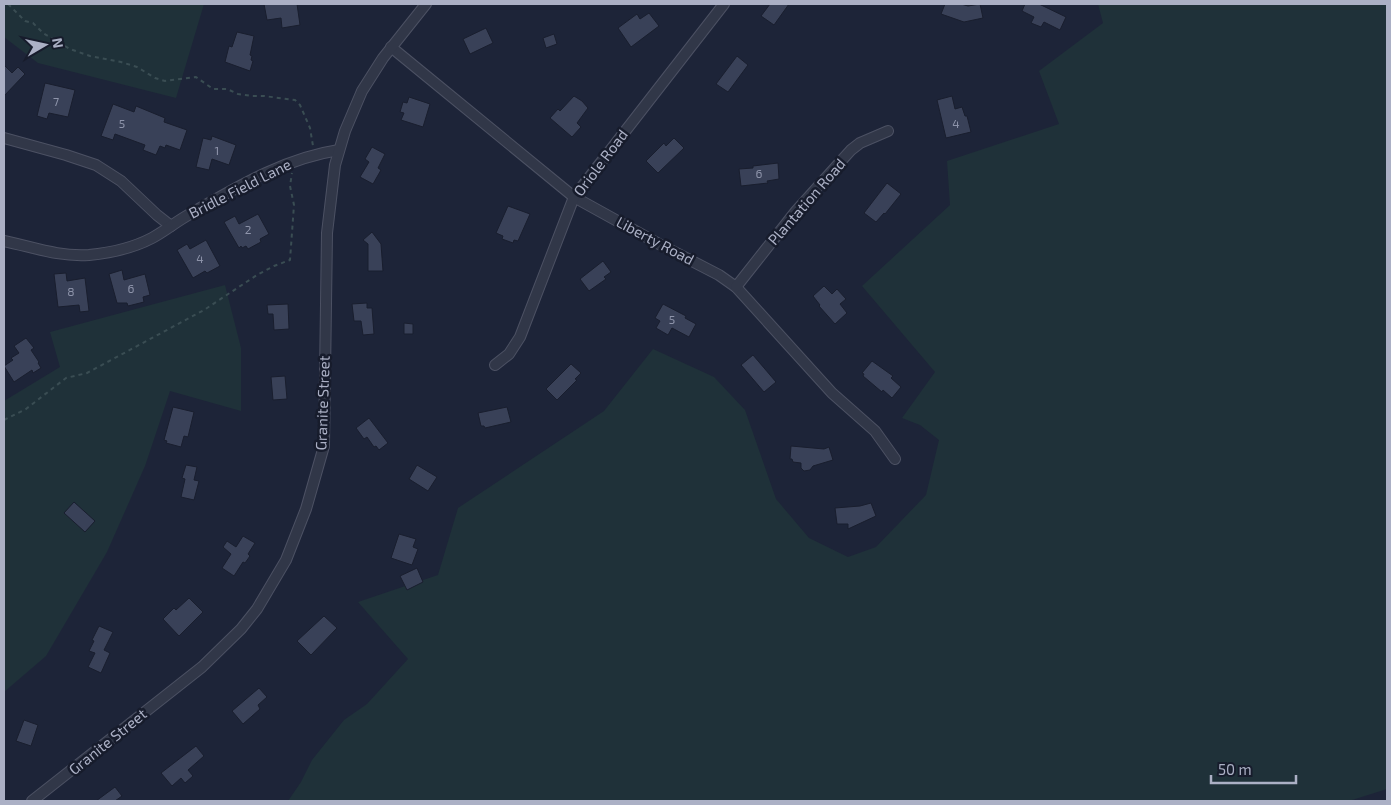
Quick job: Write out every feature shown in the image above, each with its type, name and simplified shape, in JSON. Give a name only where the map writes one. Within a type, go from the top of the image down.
[{"type":"street","name":"Granite Street","points":[[32,801],[77,768],[202,667],[242,630],[286,560],[306,509],[324,446],[327,233],[330,199],[339,150],[344,131],[362,91],[391,48],[426,4]]},
{"type":"street","name":"Oriole Road","points":[[495,366],[509,354],[520,336],[574,197],[724,4]]},
{"type":"street","name":"Liberty Road","points":[[391,48],[574,197],[719,275],[736,287],[832,393],[874,431],[895,459]]},
{"type":"street","name":"Plantation Road","points":[[736,287],[796,211],[851,150],[860,143],[888,131]]},
{"type":"street","name":"Bridle Field Lane","points":[[4,138],[96,165],[121,181],[171,226]]},
{"type":"street","name":"Bridle Field Lane","points":[[4,241],[56,254],[89,255],[123,249],[150,239],[229,192],[268,172],[314,155],[339,150]]},
{"type":"path","points":[[8,4],[25,21],[33,23],[43,33],[70,49],[90,56],[137,67],[155,78],[165,81],[196,78],[213,88],[227,89],[252,96],[295,100],[300,105],[310,128],[314,155]]},
{"type":"path","points":[[4,420],[26,409],[66,378],[87,373],[204,310],[258,274],[290,260],[294,205],[290,186],[294,162]]},
{"type":"shaded area","points":[[4,4],[204,4],[176,98],[38,63],[4,37]]},
{"type":"shaded area","points":[[1098,4],[1387,4],[1387,789],[1349,801],[288,801],[301,782],[312,760],[344,720],[367,704],[408,659],[358,602],[438,575],[458,508],[604,411],[653,349],[714,377],[745,410],[776,499],[809,538],[848,557],[876,547],[926,495],[939,440],[920,425],[902,418],[935,372],[862,286],[950,205],[947,161],[1059,124],[1039,71],[1103,23]]},
{"type":"shaded area","points":[[225,285],[241,348],[241,411],[170,391],[145,466],[107,552],[46,656],[4,692],[4,401],[60,367],[50,332]]},
{"type":"building","points":[[264,4],[297,4],[300,25],[282,28],[281,18],[267,20]]},
{"type":"building","points":[[770,4],[789,4],[774,25],[761,16]]},
{"type":"building","points":[[945,4],[968,6],[980,4],[983,18],[964,22],[941,14]]},
{"type":"building","points":[[1025,4],[1039,4],[1066,17],[1060,30],[1044,22],[1041,27],[1031,23],[1034,17],[1022,11]]},
{"type":"building","points":[[649,13],[659,26],[631,47],[618,28],[637,14],[640,19]]},
{"type":"building","points":[[486,28],[493,43],[470,54],[463,39]]},
{"type":"building","points":[[237,32],[254,36],[250,55],[253,61],[250,71],[225,62],[229,46],[232,47]]},
{"type":"building","points":[[554,34],[557,44],[546,48],[543,38]]},
{"type":"building","points":[[737,56],[748,65],[728,92],[716,84]]},
{"type":"building","points":[[4,65],[12,73],[18,67],[25,74],[4,96]]},
{"type":"building","points":[[45,83],[75,90],[68,117],[49,113],[47,119],[37,116]]},
{"type":"building","points":[[574,96],[588,108],[577,123],[581,127],[572,137],[550,118],[558,109],[560,111]]},
{"type":"building","points":[[952,96],[955,109],[962,107],[965,116],[967,116],[971,132],[946,138],[937,100]]},
{"type":"building","points":[[409,97],[430,104],[423,127],[401,120],[404,113],[400,112],[403,102],[407,103]]},
{"type":"building","points":[[113,104],[134,112],[136,106],[165,118],[164,122],[187,130],[180,150],[166,145],[165,148],[160,146],[156,155],[143,150],[145,145],[115,134],[113,140],[101,136]]},
{"type":"building","points":[[212,136],[236,145],[229,165],[212,159],[209,170],[196,167],[203,138],[211,140]]},
{"type":"building","points":[[674,138],[684,148],[658,173],[646,161],[664,143],[666,146]]},
{"type":"building","points":[[372,147],[385,154],[378,168],[381,170],[373,184],[360,177],[369,162],[365,159]]},
{"type":"building","points":[[778,163],[779,179],[767,181],[768,183],[741,186],[739,169]]},
{"type":"building","points":[[887,183],[901,194],[876,222],[864,213]]},
{"type":"building","points":[[508,206],[530,214],[518,241],[514,240],[513,243],[502,239],[503,236],[496,233]]},
{"type":"building","points":[[258,214],[269,234],[260,239],[261,242],[248,249],[246,246],[239,248],[224,222],[235,216],[239,224]]},
{"type":"building","points":[[372,232],[381,244],[383,271],[368,271],[368,244],[363,240]]},
{"type":"building","points":[[206,240],[220,266],[207,273],[205,271],[193,278],[177,250],[187,244],[190,249]]},
{"type":"building","points":[[603,261],[611,272],[604,277],[606,279],[589,291],[580,279]]},
{"type":"building","points":[[122,270],[124,280],[145,274],[150,295],[143,297],[144,302],[128,306],[127,303],[117,303],[109,274]]},
{"type":"building","points":[[66,273],[67,281],[85,278],[89,311],[80,312],[79,305],[58,307],[54,274]]},
{"type":"building","points":[[824,286],[832,294],[837,289],[846,299],[840,304],[847,313],[835,324],[813,296]]},
{"type":"building","points":[[367,303],[367,308],[372,308],[374,334],[363,335],[361,321],[354,321],[352,304]]},
{"type":"building","points":[[288,304],[289,329],[274,330],[273,314],[268,314],[267,305]]},
{"type":"building","points":[[663,304],[686,316],[685,318],[696,324],[689,337],[672,328],[668,335],[656,328],[660,321],[655,318]]},
{"type":"building","points":[[404,323],[413,324],[413,334],[404,334]]},
{"type":"building","points":[[26,338],[34,348],[31,350],[41,368],[33,373],[32,370],[14,382],[4,366],[19,353],[14,346]]},
{"type":"building","points":[[753,355],[776,382],[764,392],[741,365]]},
{"type":"building","points":[[872,361],[893,376],[891,378],[901,387],[892,398],[863,376],[864,374],[862,373]]},
{"type":"building","points":[[571,364],[581,373],[575,379],[577,380],[557,400],[546,389]]},
{"type":"building","points":[[285,376],[287,399],[273,400],[271,377]]},
{"type":"building","points":[[173,407],[194,412],[188,437],[184,436],[181,447],[166,443],[167,441],[164,440]]},
{"type":"building","points":[[507,407],[511,422],[485,428],[481,426],[478,413]]},
{"type":"building","points":[[369,418],[388,443],[379,450],[376,446],[374,447],[367,437],[364,439],[356,428]]},
{"type":"building","points":[[791,446],[824,449],[829,447],[833,460],[804,471],[801,468],[801,463],[793,462],[790,459]]},
{"type":"building","points":[[186,465],[197,467],[194,480],[199,481],[194,500],[181,497],[185,479],[182,478]]},
{"type":"building","points":[[417,465],[437,477],[428,491],[409,479]]},
{"type":"building","points":[[74,502],[95,521],[85,532],[64,513]]},
{"type":"building","points":[[871,503],[876,516],[848,529],[848,524],[837,524],[835,508]]},
{"type":"building","points":[[399,534],[416,539],[413,547],[418,549],[412,565],[391,558]]},
{"type":"building","points":[[243,536],[255,543],[248,554],[250,556],[245,563],[243,562],[234,576],[222,568],[231,554],[223,547],[227,541],[236,547]]},
{"type":"building","points":[[417,568],[423,582],[407,590],[400,576]]},
{"type":"building","points":[[189,598],[203,612],[179,636],[163,619],[174,608],[176,610]]},
{"type":"building","points":[[324,616],[337,628],[311,655],[297,641]]},
{"type":"building","points":[[99,626],[113,632],[104,650],[110,653],[101,673],[88,667],[95,653],[89,651]]},
{"type":"building","points":[[259,688],[267,697],[258,705],[260,709],[243,724],[232,711]]},
{"type":"building","points":[[24,720],[38,725],[31,746],[16,741]]},
{"type":"building","points":[[196,746],[204,756],[188,770],[193,776],[185,783],[181,778],[172,786],[161,773]]},
{"type":"building","points":[[115,787],[122,796],[115,801],[96,801]]}]
